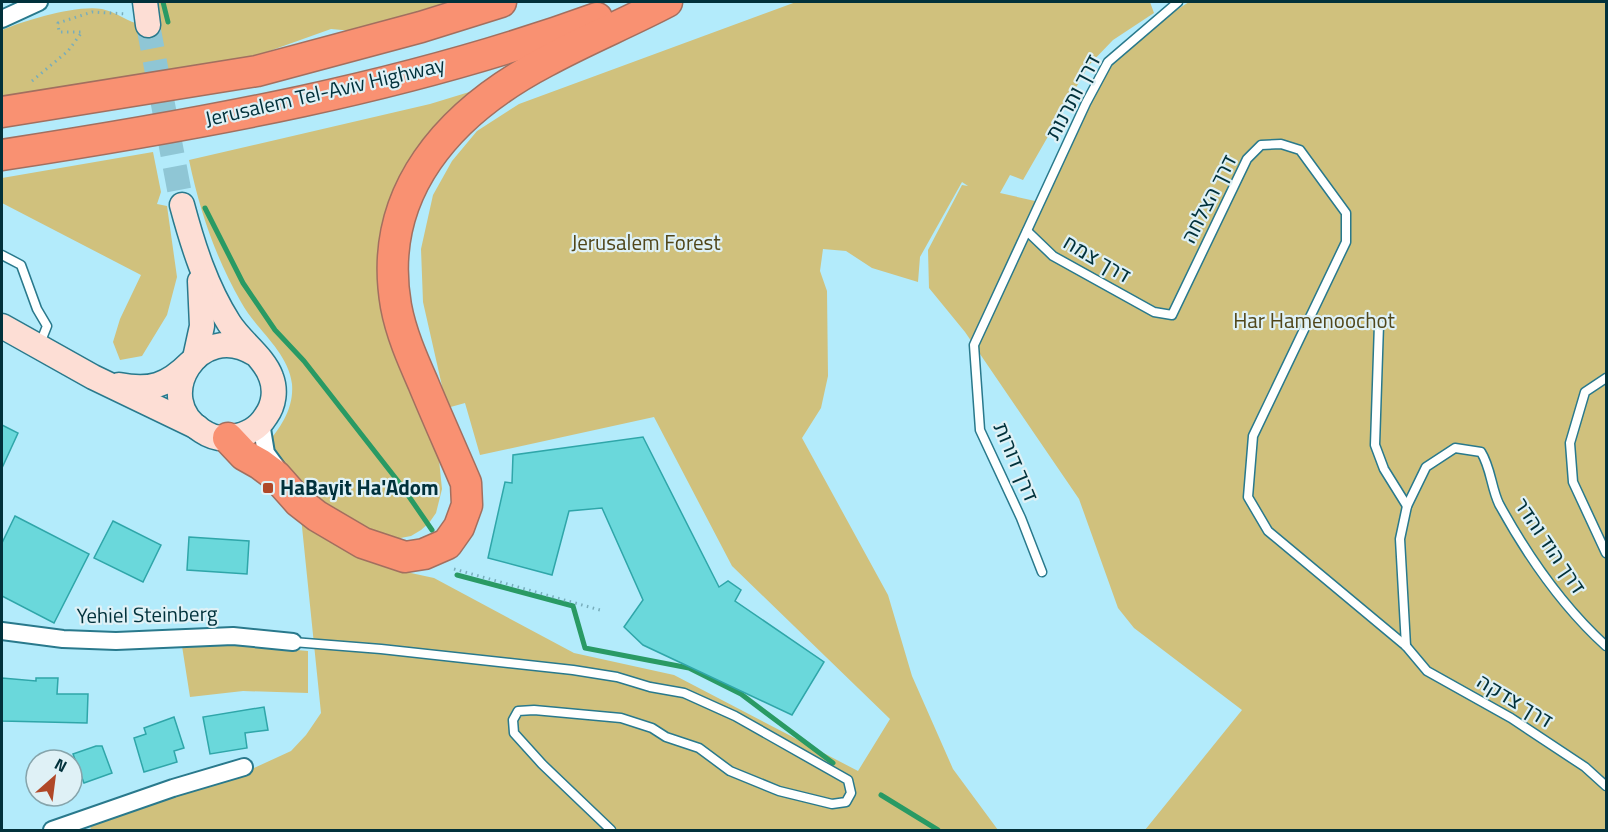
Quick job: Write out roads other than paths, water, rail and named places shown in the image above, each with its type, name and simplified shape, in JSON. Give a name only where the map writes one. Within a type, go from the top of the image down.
[{"type":"highway","name":"Jerusalem Tel-Aviv Highway","points":[[2,112],[257,70],[421,27],[501,2]]},
{"type":"highway","name":"Jerusalem Tel-Aviv Highway","points":[[2,155],[267,109],[370,86],[544,37],[641,2]]},
{"type":"highway","points":[[228,438],[244,455],[261,464],[276,476],[299,502],[326,522],[363,543],[405,557],[424,554],[447,544],[459,527],[467,505],[466,483],[406,343],[396,306],[393,270],[394,238],[402,205],[436,147],[479,106],[544,62],[667,2]]},
{"type":"main road","points":[[2,326],[93,377],[210,435],[228,438],[244,435],[261,423],[272,405],[274,391],[268,371],[238,335],[214,296],[197,255],[182,205]]},
{"type":"main road","points":[[197,255],[203,316],[201,336],[181,383],[181,398],[185,412],[199,429]]},
{"type":"main road","points":[[93,377],[122,386],[148,388],[172,379],[192,360],[207,350],[221,345],[235,346],[255,354]]},
{"type":"street","points":[[2,19],[39,2]]},
{"type":"street","points":[[261,423],[266,453],[293,488],[318,508],[378,542],[407,548],[432,540],[450,523],[458,507],[467,505]]},
{"type":"street","name":"Yehiel Steinberg","points":[[2,631],[63,639],[233,636],[293,642]]},
{"type":"street","points":[[52,831],[173,788],[244,767]]},
{"type":"lane","name":"דרך ותרנות","points":[[1027,231],[1108,62],[1178,2]]},
{"type":"lane","name":"דרך הצלחה","points":[[1154,312],[1172,315],[1247,159],[1261,145],[1281,144],[1300,150],[1346,213],[1346,242],[1253,436],[1248,497],[1268,531],[1406,646]]},
{"type":"lane","name":"דרך צמח","points":[[1027,231],[1053,256],[1154,312]]},
{"type":"lane","name":"דרך דורות","points":[[1027,231],[974,345],[980,430],[1021,518],[1042,572]]},
{"type":"lane","points":[[2,255],[21,265],[37,309],[47,326],[38,346]]},
{"type":"lane","points":[[1379,324],[1374,445],[1384,469],[1407,506]]},
{"type":"lane","points":[[1606,378],[1585,392],[1570,443],[1573,482],[1606,553]]},
{"type":"lane","name":"דרך הוד והדר","points":[[1406,646],[1400,539],[1407,506],[1426,467],[1455,448],[1481,452],[1486,460],[1498,501],[1527,550],[1581,623],[1606,646]]},
{"type":"lane","points":[[293,642],[381,648],[573,670],[617,677],[650,687],[684,693],[735,716],[848,780],[851,793],[846,802],[832,804],[779,791],[730,771],[699,748],[621,718],[534,710],[518,711],[513,720],[514,734],[611,831]]},
{"type":"lane","name":"דרך צדקה","points":[[1406,646],[1427,671],[1511,718],[1585,767],[1606,786]]},
{"type":"waterway","points":[[163,2],[168,22]]},
{"type":"waterway","points":[[205,208],[243,283],[275,330],[304,361],[401,485],[432,530]]},
{"type":"waterway","points":[[457,575],[573,606],[585,648],[689,668],[741,694],[833,763]]},
{"type":"waterway","points":[[881,795],[938,830]]},
{"type":"tunnel","points":[[148,25],[182,205]]},
{"type":"place","name":"HaBayit Ha'Adom","points":[[268,488]]},
{"type":"park label","name":"Jerusalem Forest","points":[[646,243]]},
{"type":"park label","name":"Har Hamenoochot","points":[[1314,321]]}]
